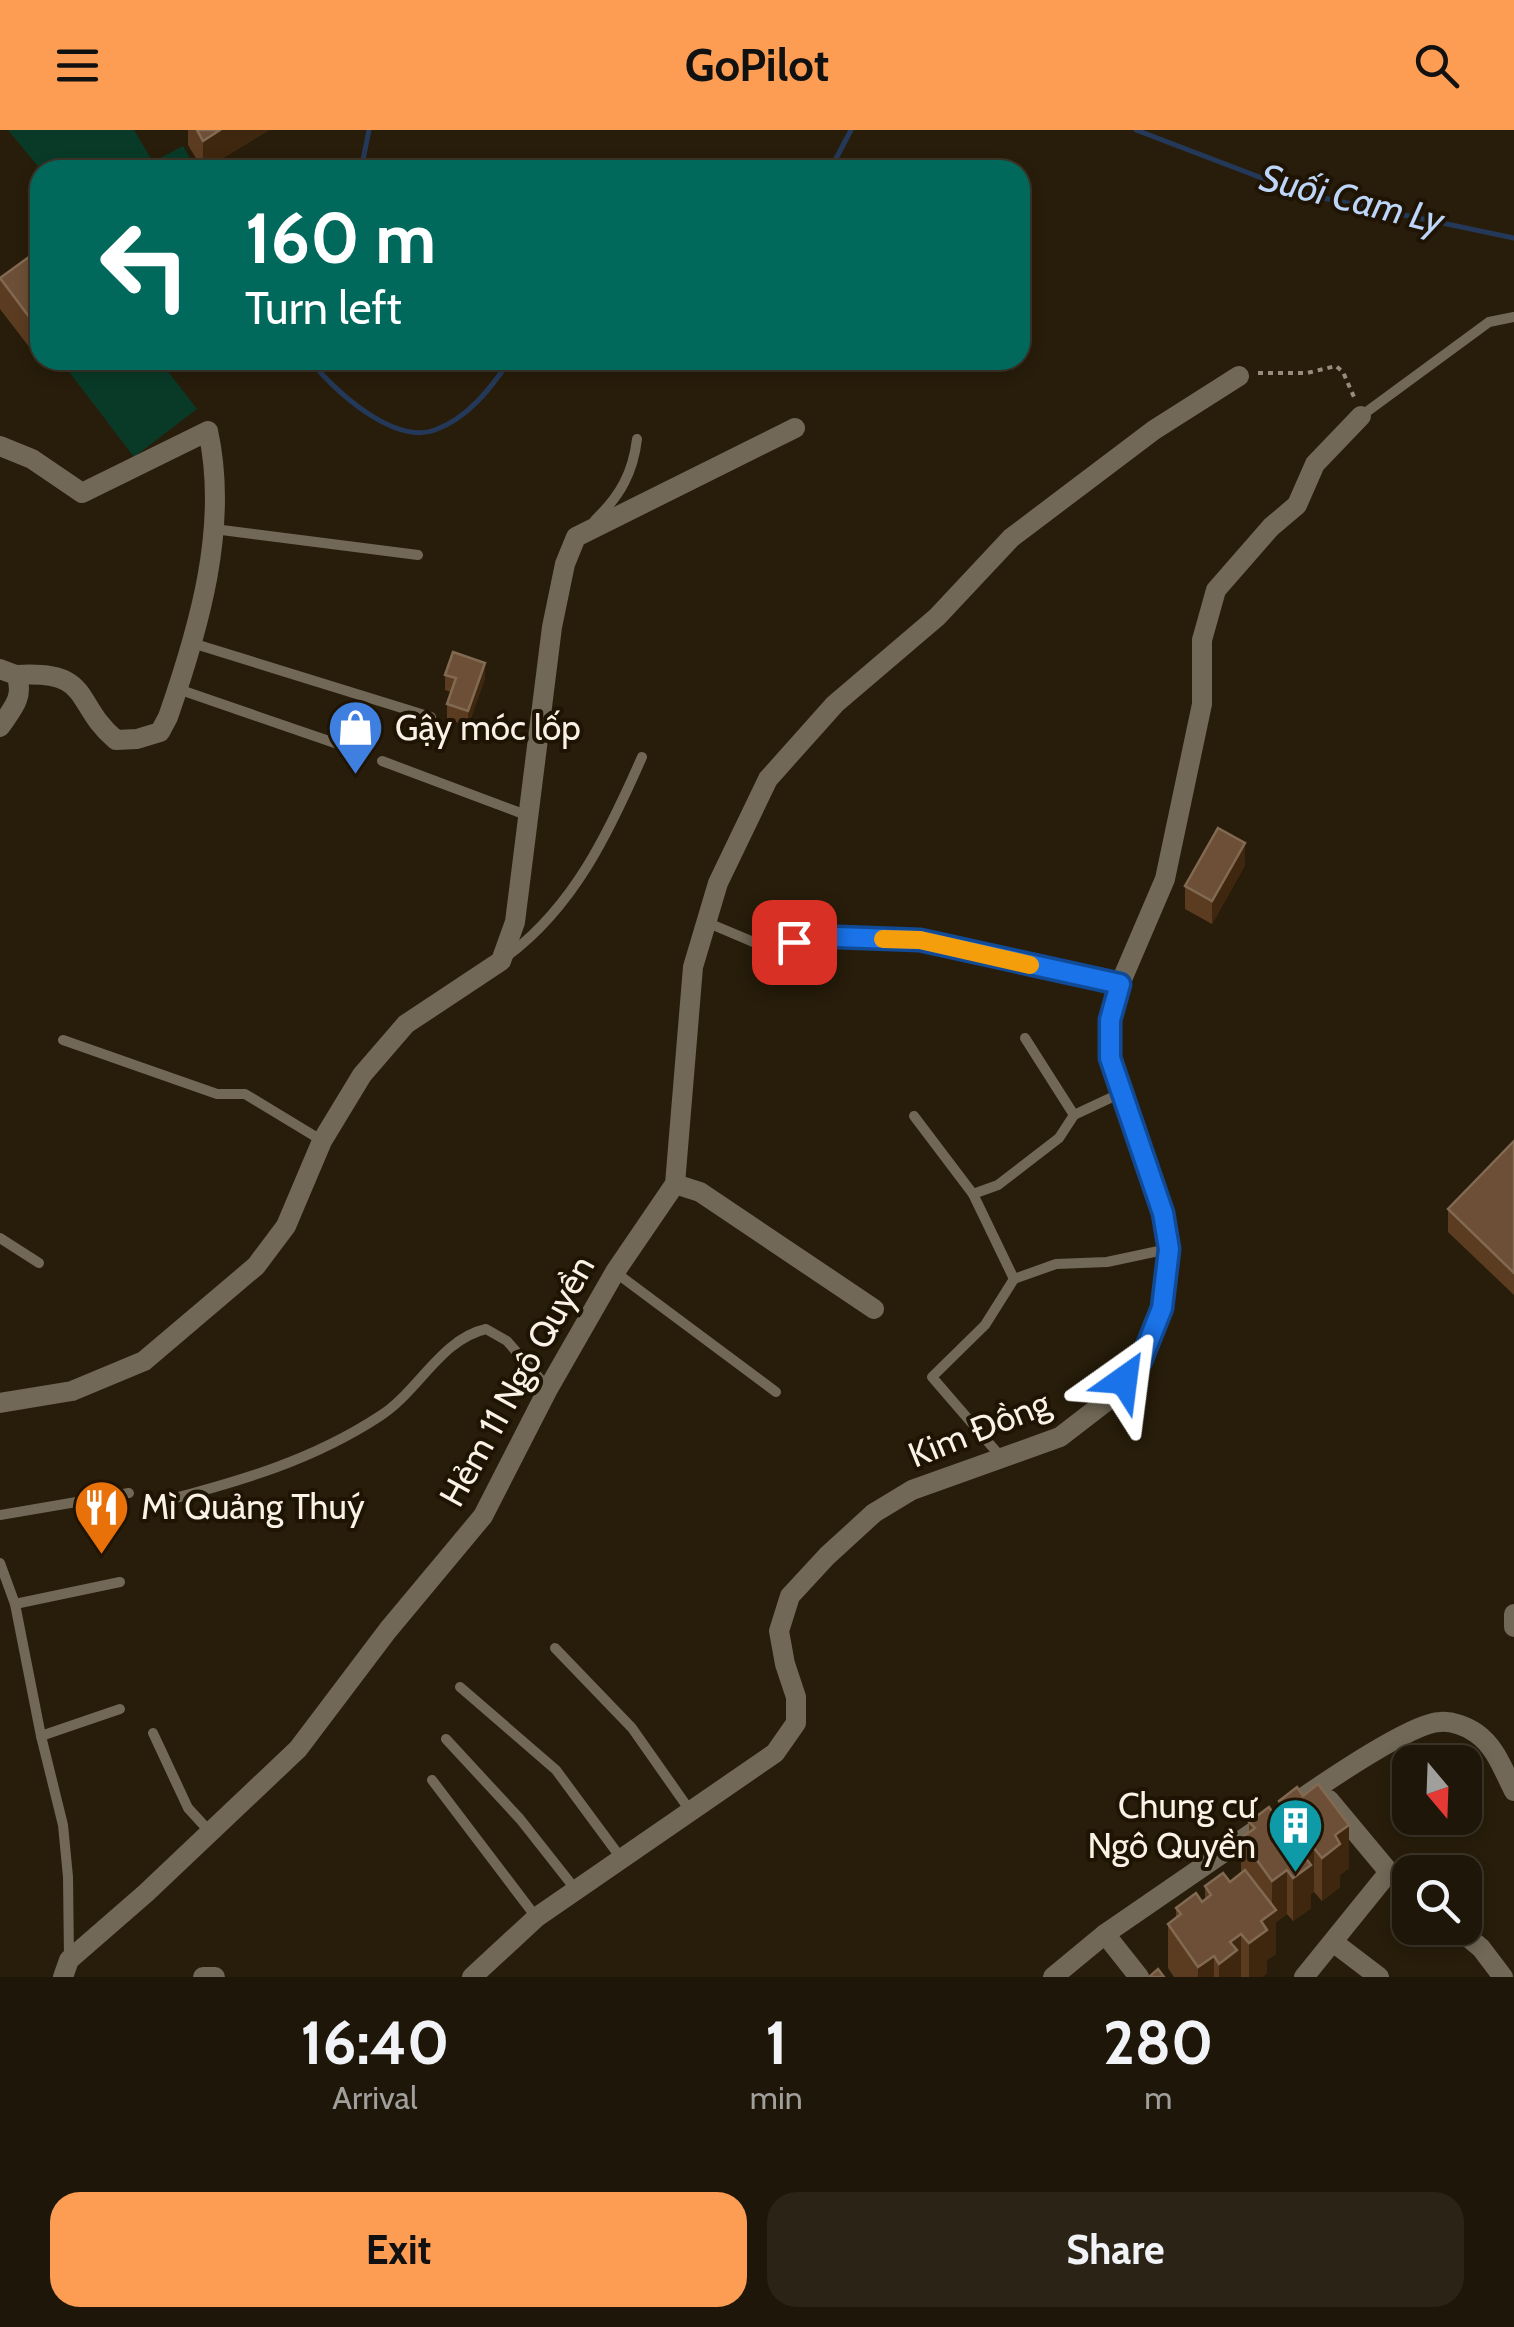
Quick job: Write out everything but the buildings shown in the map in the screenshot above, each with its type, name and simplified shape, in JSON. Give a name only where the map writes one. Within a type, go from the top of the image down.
[{"type":"street","name":"Hẻm 11 Ngô Quyền","points":[[66,1968],[298,1750],[388,1630],[483,1516],[548,1388],[615,1272],[675,1184],[693,967],[718,884],[768,779],[814,724],[937,617],[1012,538],[1154,430],[1239,376]]},
{"type":"street","name":"Kim Đồng","points":[[472,1977],[537,1917],[775,1753],[796,1724],[796,1697],[779,1631],[790,1596],[874,1513],[912,1490],[1060,1437],[1108,1400],[1141,1361],[1162,1308],[1169,1249],[1163,1213],[1110,1058],[1110,1020],[1120,984],[1164,879],[1202,704],[1202,640],[1216,590],[1270,527],[1297,505],[1315,464],[1361,416]]},
{"type":"street","points":[[0,1403],[72,1391],[144,1360],[256,1266],[286,1226],[322,1141],[362,1075],[406,1024],[501,961],[515,922],[552,627],[565,564],[576,538],[795,428]]},
{"type":"street","points":[[0,446],[32,459],[82,492],[208,431],[215,463],[213,529],[200,616],[160,732],[116,740],[82,693],[62,678],[8,672]]},
{"type":"street","points":[[0,727],[18,701],[21,687],[8,672]]},
{"type":"street","points":[[675,1184],[700,1192],[874,1309]]},
{"type":"street","points":[[1514,1614],[1514,1628]]},
{"type":"street","points":[[1053,1977],[1105,1934],[1318,1787],[1414,1730],[1436,1721],[1476,1732],[1493,1749],[1513,1787]]},
{"type":"street","points":[[1318,1787],[1392,1874]]},
{"type":"street","points":[[1304,1977],[1389,1872]]},
{"type":"street","points":[[1105,1934],[1139,1977]]},
{"type":"street","points":[[1333,1942],[1379,1977]]},
{"type":"street","points":[[1477,1945],[1503,1977]]},
{"type":"street","points":[[203,1977],[215,1977]]},
{"type":"lane","points":[[1361,416],[1489,322],[1514,317]]},
{"type":"lane","points":[[576,538],[624,486],[634,468],[637,439]]},
{"type":"lane","points":[[213,529],[418,555]]},
{"type":"lane","points":[[192,643],[431,717]]},
{"type":"lane","points":[[178,689],[361,752]]},
{"type":"lane","points":[[501,961],[557,911],[612,824],[642,757]]},
{"type":"lane","points":[[382,761],[526,815]]},
{"type":"lane","points":[[706,922],[784,955],[794,942],[810,936],[920,940],[1120,984]]},
{"type":"lane","points":[[1026,1038],[1074,1115]]},
{"type":"lane","points":[[63,1040],[216,1094],[244,1094],[322,1141]]},
{"type":"lane","points":[[973,1194],[998,1185],[1059,1138],[1074,1115],[1120,1093]]},
{"type":"lane","points":[[914,1116],[973,1194],[1014,1279]]},
{"type":"lane","points":[[0,1238],[40,1263]]},
{"type":"lane","points":[[1003,1460],[932,1377],[985,1325],[1014,1279],[1056,1264],[1107,1262],[1169,1249]]},
{"type":"lane","points":[[615,1272],[776,1392]]},
{"type":"lane","points":[[164,1501],[239,1482],[323,1450],[385,1414],[467,1334],[486,1329],[507,1341],[548,1388]]},
{"type":"lane","points":[[0,1515],[129,1493]]},
{"type":"lane","name":"Hẻm 11 Ngô Quyền","points":[[0,1563],[15,1604],[62,1825],[68,1877],[66,1968]]},
{"type":"lane","points":[[15,1604],[120,1582]]},
{"type":"lane","points":[[555,1648],[632,1728],[691,1813]]},
{"type":"lane","points":[[460,1687],[556,1770],[622,1859]]},
{"type":"lane","points":[[41,1736],[120,1709]]},
{"type":"lane","points":[[153,1734],[188,1808],[210,1832]]},
{"type":"lane","points":[[446,1739],[520,1820],[576,1890]]},
{"type":"lane","points":[[432,1780],[537,1917]]},
{"type":"path","points":[[1239,376],[1307,373],[1336,366],[1343,372],[1361,416]]},
{"type":"green space","points":[[8,130],[134,130],[152,160],[33,160]]},
{"type":"green space","points":[[183,146],[191,160],[157,160]]},
{"type":"green space","points":[[68,370],[167,370],[197,409],[134,457]]},
{"type":"waterway","name":"Suối Cam Ly","points":[[363,160],[369,130]]},
{"type":"waterway","name":"Suối Cam Ly","points":[[835,160],[851,130]]},
{"type":"waterway","name":"Suối Cam Ly","points":[[1136,130],[1304,194],[1514,238]]},
{"type":"waterway","name":"Suối Cam Ly","points":[[319,370],[366,412],[384,423],[419,433],[447,425],[468,410],[503,370]]},
{"type":"slow traffic","points":[[883,939],[920,940],[1030,965]]},
{"type":"place","name":"Gậy móc lốp","points":[[356,777]]},
{"type":"place","name":"Mì Quảng Thuý","points":[[102,1556]]},
{"type":"place","name":"Chung cư Ngô Quyền","points":[[1295,1875]]},
{"type":"route","points":[[794,942],[810,936],[920,940],[1120,984],[1110,1020],[1110,1058],[1163,1213],[1169,1249],[1162,1308],[1141,1361],[1124,1380]]}]
